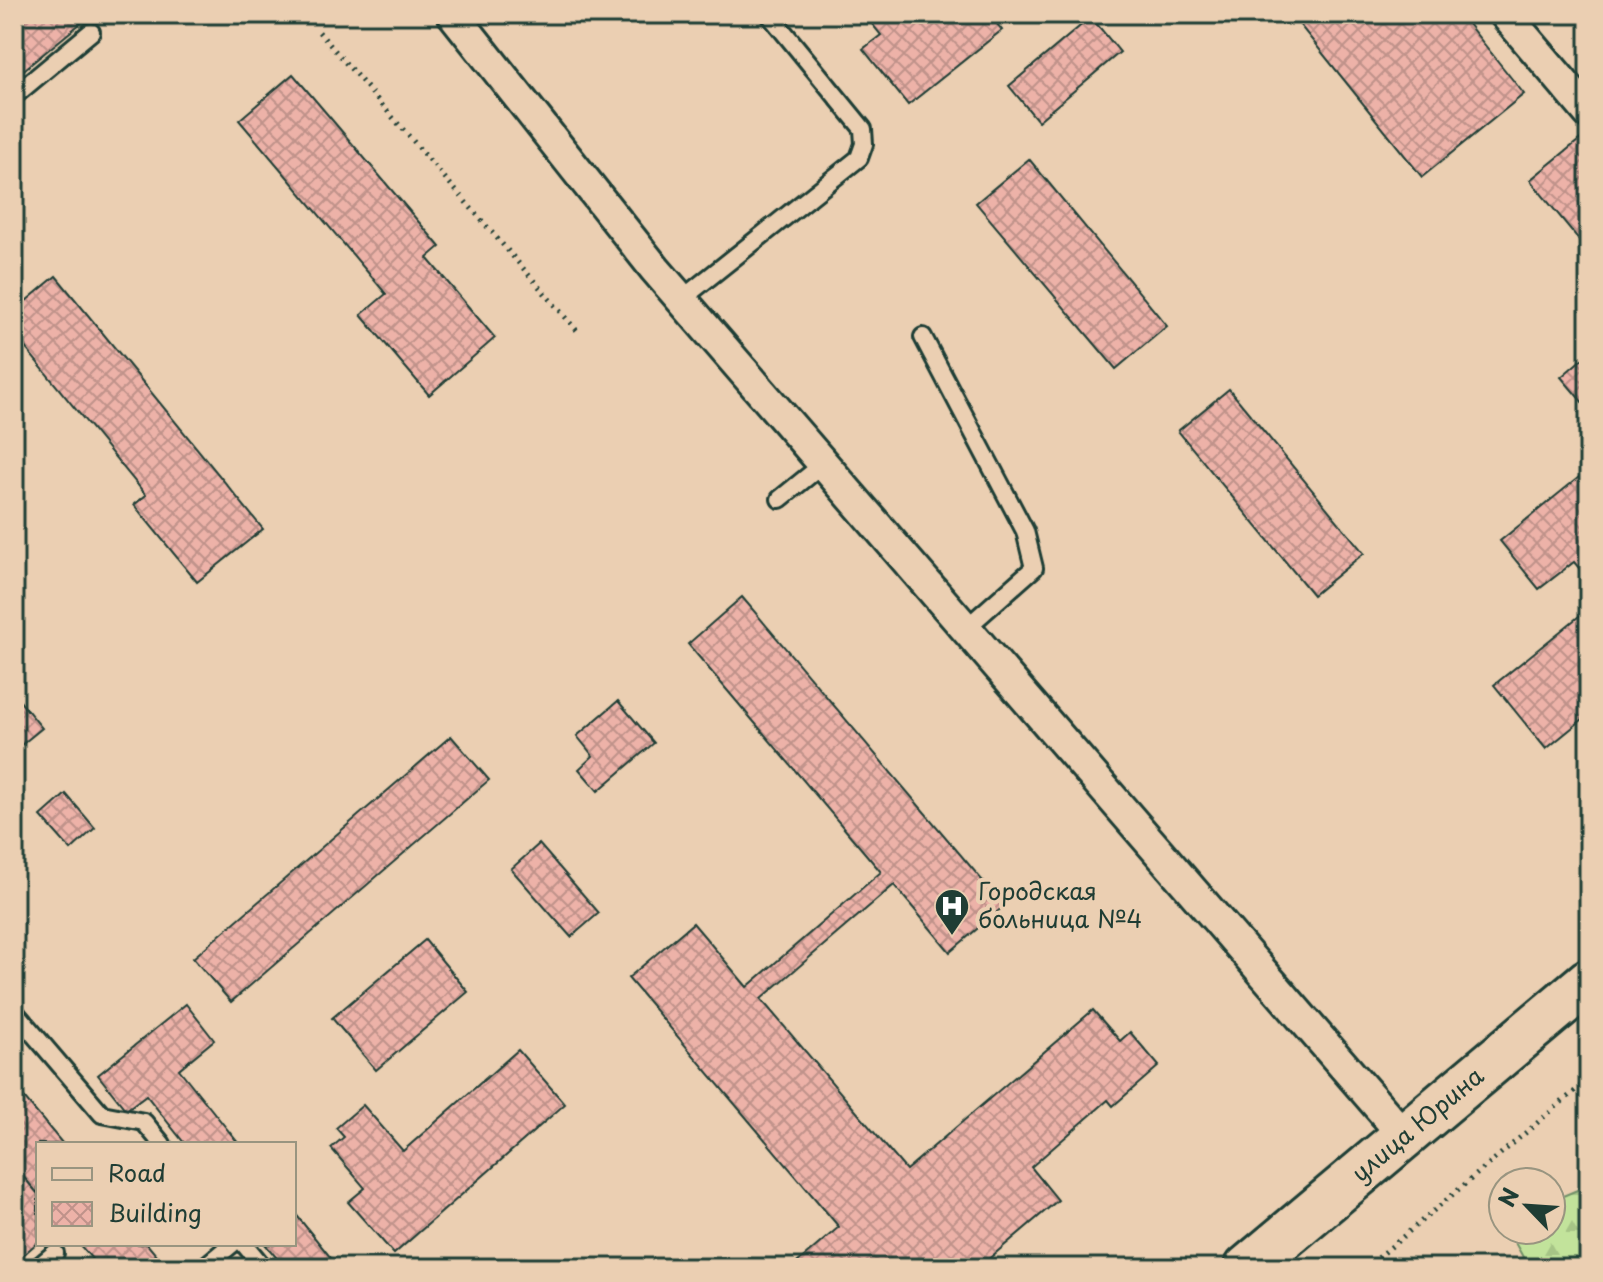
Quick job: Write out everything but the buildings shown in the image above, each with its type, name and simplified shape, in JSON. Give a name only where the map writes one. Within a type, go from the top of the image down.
[{"type":"main road","name":"улица Юрина","points":[[1247,1268],[1589,981]]},
{"type":"street","points":[[453,14],[655,269],[1405,1137]]},
{"type":"street","points":[[1505,14],[1589,113]]},
{"type":"lane","points":[[682,299],[859,158],[864,144],[863,129],[769,14]]},
{"type":"lane","points":[[14,96],[91,32]]},
{"type":"lane","points":[[923,337],[1025,531],[1034,568],[965,629]]},
{"type":"lane","points":[[780,499],[822,465]]},
{"type":"lane","points":[[14,1011],[102,1114],[144,1122],[160,1142]]},
{"type":"lane","points":[[203,1268],[230,1246]]},
{"type":"lane","points":[[246,1246],[264,1268]]},
{"type":"lane","points":[[37,1268],[55,1253]]},
{"type":"path","points":[[319,32],[579,333]]},
{"type":"path","points":[[1366,1268],[1589,1079]]},
{"type":"green space","points":[[1589,1185],[1589,1268],[1529,1268],[1517,1246],[1567,1246],[1567,1194]]},
{"type":"place","name":"Городская больница №4","points":[[952,937]]}]
